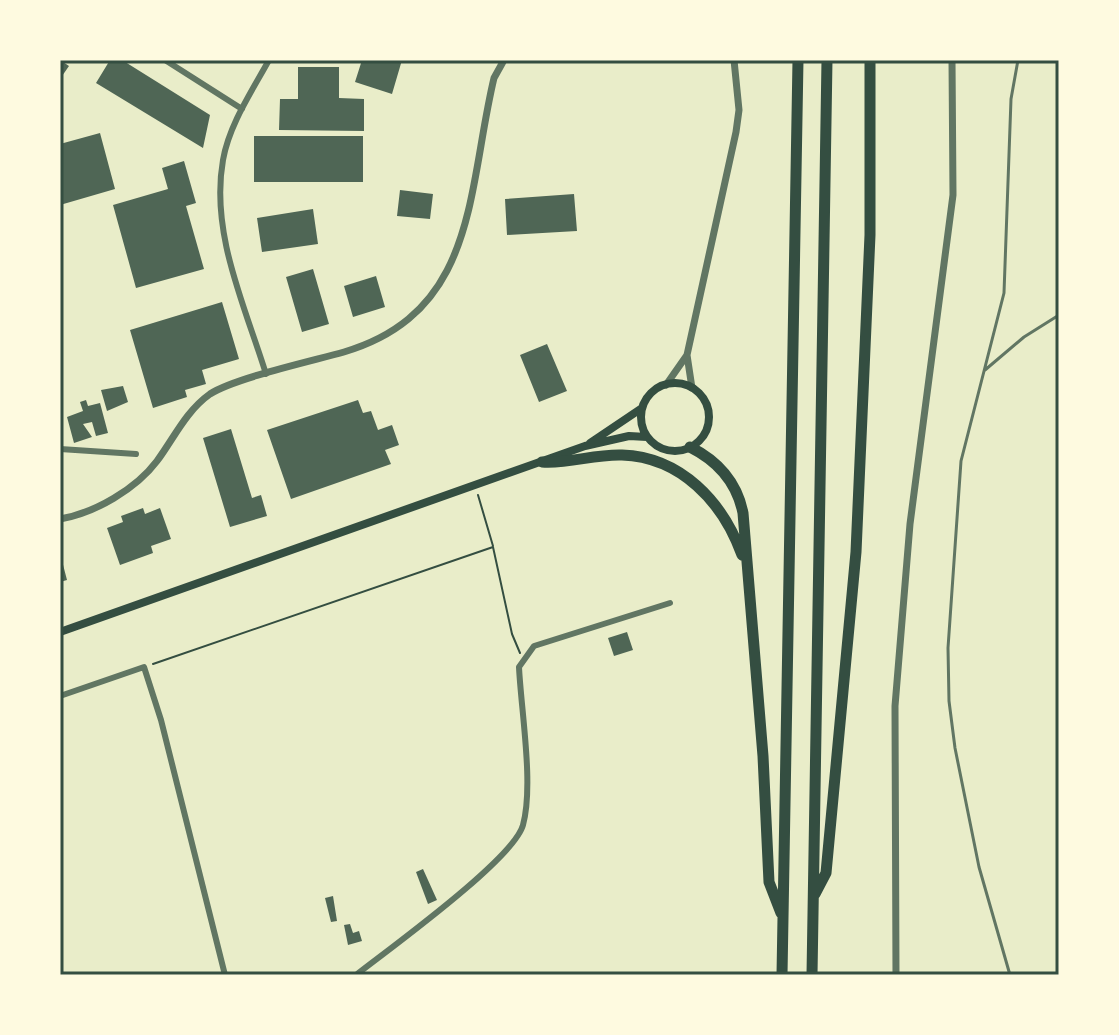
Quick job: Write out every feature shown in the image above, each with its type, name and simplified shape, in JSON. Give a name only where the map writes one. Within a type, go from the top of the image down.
[{"type":"highway","points":[[782,975],[798,60]]},
{"type":"highway","points":[[812,975],[827,60]]},
{"type":"highway","points":[[813,898],[826,873],[856,552],[870,251],[870,60]]},
{"type":"highway","points":[[690,447],[718,466],[740,496],[763,756],[769,882],[783,919]]},
{"type":"highway","points":[[542,462],[562,463],[623,455],[668,465],[705,492],[725,518],[738,544],[749,584]]},
{"type":"main road","points":[[60,633],[585,446],[619,428],[643,408],[653,391],[666,385],[680,384],[692,388],[706,403],[709,420],[703,436],[690,447],[667,450],[647,437],[629,436],[585,446]]},
{"type":"main road","points":[[643,408],[642,423],[647,437]]},
{"type":"main road","points":[[60,623],[79,626]]},
{"type":"street","points":[[165,60],[242,109]]},
{"type":"street","points":[[266,374],[224,242],[219,202],[223,158],[242,109],[269,60]]},
{"type":"street","points":[[60,519],[122,494],[155,463],[188,416],[212,393],[374,343],[400,328],[437,289],[459,248],[478,167],[489,96],[504,60]]},
{"type":"street","points":[[692,388],[687,355],[739,110],[734,60]]},
{"type":"street","points":[[896,975],[893,772],[896,692],[910,524],[952,207],[955,121],[952,60]]},
{"type":"street","points":[[666,385],[687,355]]},
{"type":"street","points":[[60,449],[136,454]]},
{"type":"street","points":[[356,975],[482,875],[523,828],[526,786],[519,667],[523,658],[534,646],[670,603]]},
{"type":"street","points":[[60,696],[144,667],[161,720],[225,975]]},
{"type":"lane","points":[[1010,975],[979,867],[949,701],[948,648],[961,461],[1004,293],[1011,99],[1018,60]]},
{"type":"lane","points":[[984,371],[1024,337],[1059,315]]},
{"type":"path","points":[[476,485],[512,634],[523,658]]},
{"type":"path","points":[[144,667],[493,547]]},
{"type":"building","points":[[60,60],[69,66],[60,79]]},
{"type":"building","points":[[110,60],[122,60],[210,115],[203,148],[96,83]]},
{"type":"building","points":[[362,60],[402,60],[392,94],[355,82]]},
{"type":"building","points":[[298,67],[339,67],[339,98],[364,99],[364,131],[279,130],[280,99],[298,99]]},
{"type":"building","points":[[100,133],[115,189],[60,205],[60,144]]},
{"type":"building","points":[[254,136],[363,136],[363,182],[254,182]]},
{"type":"building","points":[[184,161],[196,203],[186,206],[204,269],[136,288],[113,205],[168,189],[162,168]]},
{"type":"building","points":[[400,190],[433,194],[430,219],[397,216]]},
{"type":"building","points":[[574,194],[577,231],[507,235],[505,199]]},
{"type":"building","points":[[313,209],[318,244],[262,252],[257,218]]},
{"type":"building","points":[[313,269],[329,324],[302,332],[286,277]]},
{"type":"building","points":[[376,276],[385,307],[353,317],[344,286]]},
{"type":"building","points":[[222,302],[239,359],[202,370],[206,384],[185,390],[187,397],[153,408],[130,330]]},
{"type":"building","points":[[547,344],[567,391],[539,402],[520,355]]},
{"type":"building","points":[[123,386],[128,402],[107,411],[101,390]]},
{"type":"building","points":[[86,400],[88,406],[100,403],[108,433],[96,436],[92,422],[83,424],[92,437],[74,443],[67,417],[83,411],[80,402]]},
{"type":"building","points":[[358,400],[363,413],[371,411],[378,430],[392,425],[399,445],[385,450],[391,464],[291,499],[267,430]]},
{"type":"building","points":[[231,429],[252,498],[261,495],[267,516],[230,527],[203,438]]},
{"type":"building","points":[[143,508],[145,514],[160,508],[171,539],[151,546],[153,553],[120,565],[107,528],[123,522],[121,516]]},
{"type":"building","points":[[60,553],[67,580],[60,582]]},
{"type":"building","points":[[627,632],[633,650],[614,656],[608,638]]},
{"type":"building","points":[[423,869],[437,900],[428,904],[416,872]]},
{"type":"building","points":[[333,896],[337,921],[331,922],[325,898]]},
{"type":"building","points":[[350,924],[353,933],[359,931],[362,941],[348,945],[344,925]]}]
